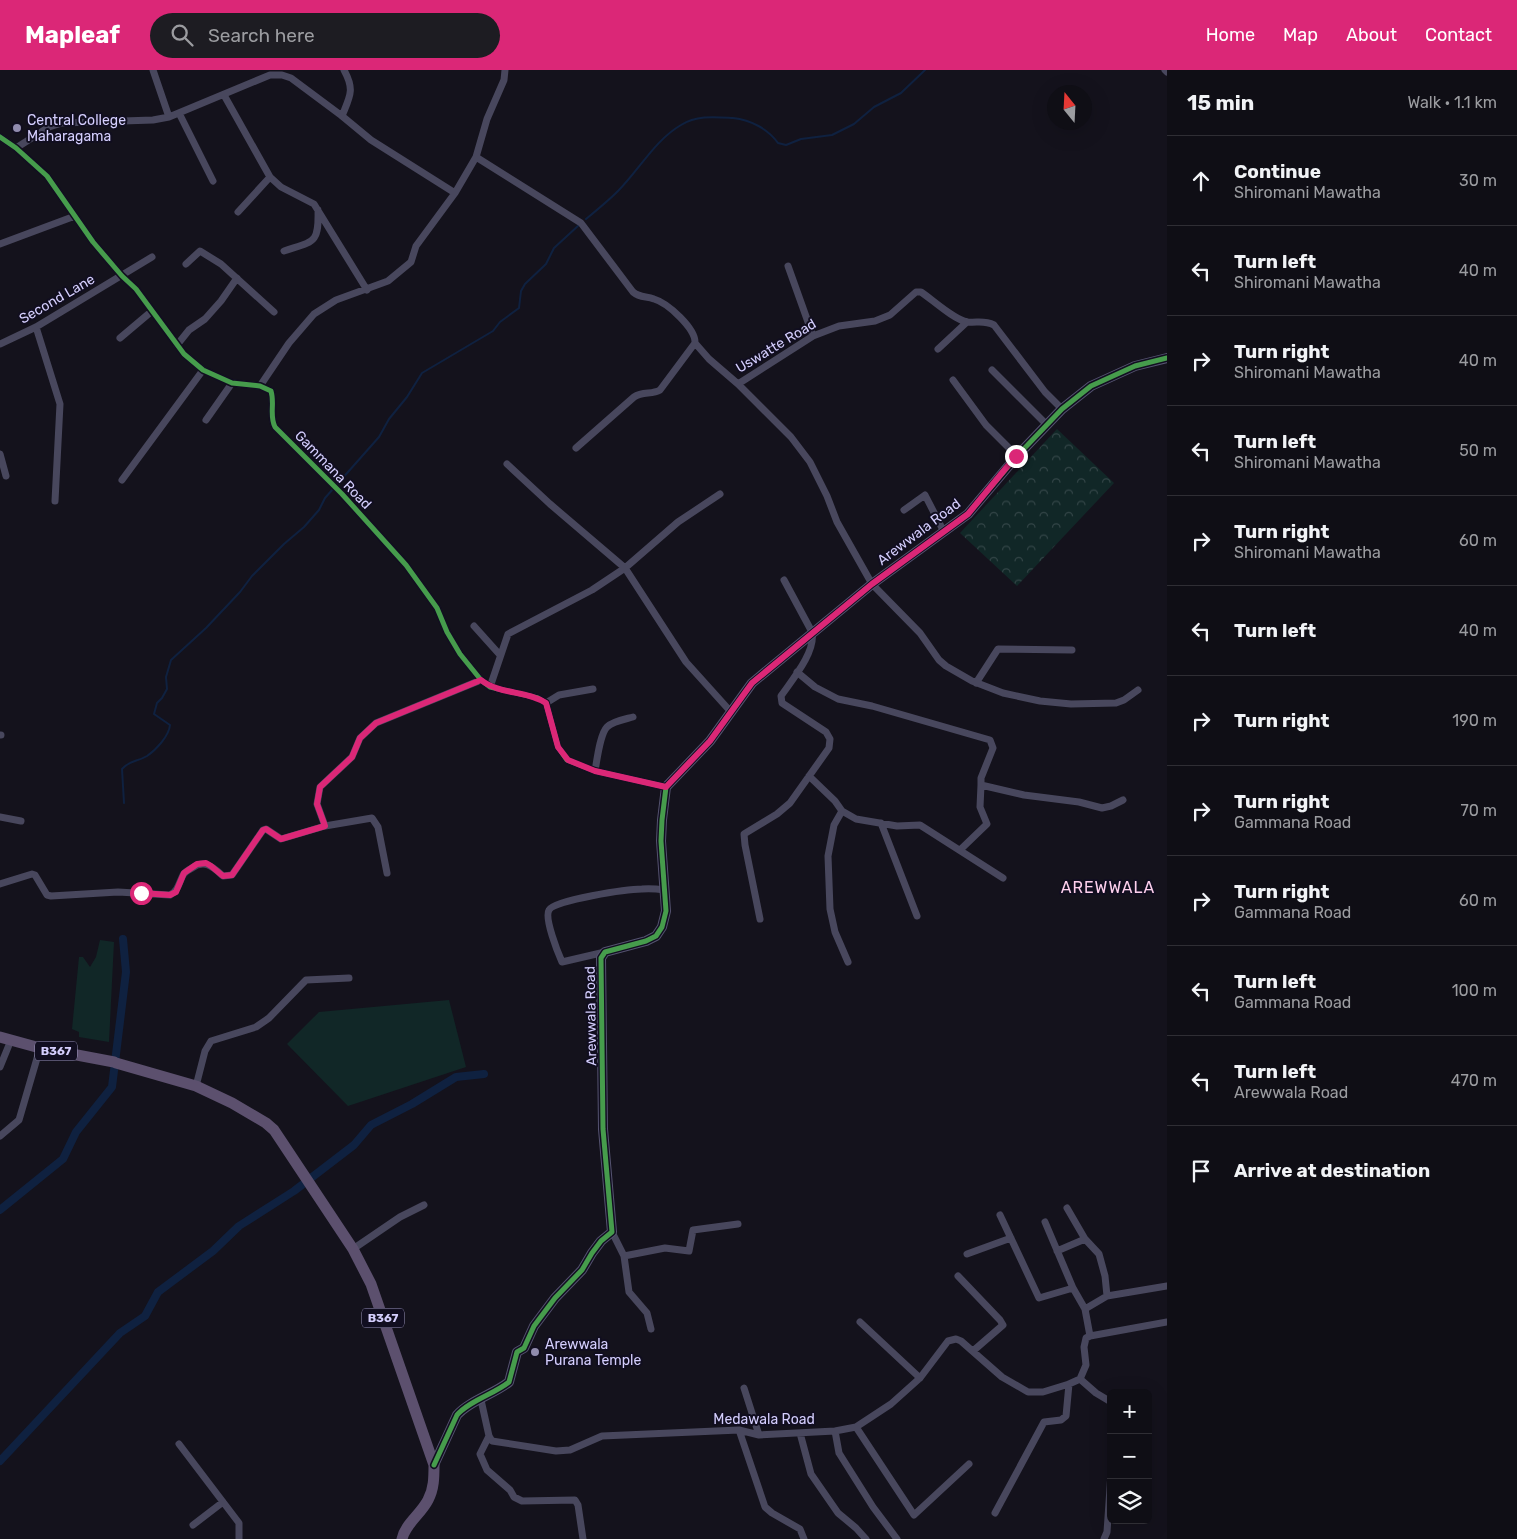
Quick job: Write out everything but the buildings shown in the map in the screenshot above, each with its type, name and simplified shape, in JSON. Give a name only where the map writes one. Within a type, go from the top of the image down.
[{"type":"main road","name":"B367","points":[[6,1038],[40,1048],[115,1063],[196,1086],[232,1103],[266,1123],[274,1130],[353,1250],[371,1284],[434,1465],[434,1482],[428,1500],[406,1528],[402,1539]]},
{"type":"street","points":[[153,70],[168,117]]},
{"type":"street","points":[[342,116],[351,87],[344,70]]},
{"type":"street","points":[[0,136],[47,176],[92,242],[136,289],[176,345],[203,370],[232,382],[260,386],[289,342],[314,314],[336,300],[388,281],[411,262],[416,246],[455,193],[476,156],[486,119],[504,80],[505,70]]},
{"type":"street","points":[[16,148],[49,127],[62,124],[153,120],[168,117],[270,75],[282,75],[291,78],[371,140],[455,193]]},
{"type":"street","points":[[224,95],[270,177],[281,187],[314,204],[367,290]]},
{"type":"street","points":[[179,113],[213,181]]},
{"type":"street","name":"Uswatte Road","points":[[476,156],[581,223],[632,292],[638,297],[654,298],[666,305],[691,328],[695,343],[709,359],[738,384],[813,336],[838,326],[875,321],[890,314],[916,292],[920,292],[958,318],[967,322],[986,321],[994,325],[1045,392],[1062,409]]},
{"type":"street","points":[[238,212],[270,177]]},
{"type":"street","points":[[284,251],[314,240],[317,233],[318,209]]},
{"type":"street","points":[[0,244],[75,216]]},
{"type":"street","points":[[186,264],[200,251],[221,264],[274,312]]},
{"type":"street","name":"Second Lane","points":[[0,344],[36,327],[152,257]]},
{"type":"street","points":[[788,266],[813,336]]},
{"type":"street","points":[[176,345],[190,330],[206,319],[237,278]]},
{"type":"street","points":[[120,338],[152,311]]},
{"type":"street","points":[[938,349],[967,322]]},
{"type":"street","points":[[36,327],[60,404],[55,501]]},
{"type":"street","points":[[576,448],[634,397],[644,392],[660,390],[695,343]]},
{"type":"street","name":"Arewwala Road","points":[[612,1232],[603,1129],[601,958],[605,952],[646,941],[656,936],[662,927],[665,916],[665,890],[661,841],[666,787],[710,741],[752,683],[872,584],[968,514],[1016,456],[1062,409],[1091,386],[1110,376],[1135,366],[1167,358]]},
{"type":"street","points":[[122,480],[203,370]]},
{"type":"street","points":[[992,370],[1047,425]]},
{"type":"street","points":[[953,380],[986,425],[1016,456]]},
{"type":"street","points":[[206,420],[232,382]]},
{"type":"street","points":[[738,384],[791,437],[810,462],[827,496],[837,522],[872,584],[920,633],[939,660],[946,666],[976,683],[1012,695],[1040,701],[1071,704],[1116,703],[1138,690]]},
{"type":"street","name":"Gammana Road","points":[[260,386],[270,391],[273,396],[272,421],[275,427],[335,487],[406,565],[437,608],[447,632],[460,654],[481,680],[490,687],[538,698],[546,703]]},
{"type":"street","points":[[0,454],[6,476]]},
{"type":"street","points":[[507,464],[550,504],[625,568],[686,662],[731,712]]},
{"type":"street","points":[[490,687],[508,634],[592,590],[625,568],[678,522],[720,494]]},
{"type":"street","points":[[904,510],[925,495],[944,532]]},
{"type":"street","points":[[760,918],[744,845],[744,834],[777,814],[790,803],[829,748],[830,739],[826,732],[782,703],[781,696],[811,648],[813,639],[812,632],[784,580]]},
{"type":"street","points":[[474,626],[500,655]]},
{"type":"street","points":[[976,683],[998,649],[1072,650]]},
{"type":"street","points":[[797,672],[816,687],[838,699],[872,706],[990,740],[993,748],[981,778],[980,807],[987,824],[960,850]]},
{"type":"street","points":[[325,826],[317,804],[320,787],[352,757],[360,738],[376,723],[481,680]]},
{"type":"street","points":[[593,689],[560,695],[546,703],[558,747],[568,760],[595,770],[666,787]]},
{"type":"street","points":[[595,770],[602,736],[606,728],[634,717]]},
{"type":"street","points":[[809,776],[835,801],[842,811],[856,819],[896,826],[920,825],[1003,878]]},
{"type":"street","points":[[981,785],[1024,795],[1079,802],[1102,808],[1123,800]]},
{"type":"street","points":[[842,811],[834,825],[828,856],[828,874],[830,909],[835,932],[848,962]]},
{"type":"street","points":[[0,817],[21,821]]},
{"type":"street","points":[[0,884],[32,874],[35,875],[47,895],[51,896],[118,892],[170,895],[176,892],[184,873],[197,864],[206,863],[223,876],[232,875],[263,830],[266,829],[281,839],[325,826],[372,818],[378,827],[387,873]]},
{"type":"street","points":[[881,823],[917,916]]},
{"type":"street","points":[[605,952],[562,962],[550,929],[549,909],[556,905],[594,895],[641,888],[665,890]]},
{"type":"street","points":[[196,1086],[205,1051],[211,1041],[256,1027],[269,1018],[306,980],[349,978]]},
{"type":"street","points":[[0,1067],[6,1038]]},
{"type":"street","points":[[0,1136],[19,1120],[40,1048]]},
{"type":"street","points":[[353,1250],[400,1217],[424,1205]]},
{"type":"street","points":[[1067,1208],[1085,1239],[1099,1254],[1105,1276],[1107,1296]]},
{"type":"street","points":[[1000,1216],[1039,1298],[1073,1288]]},
{"type":"street","points":[[1045,1222],[1073,1288],[1085,1309],[1090,1336]]},
{"type":"street","points":[[624,1256],[665,1248],[689,1251],[693,1230],[738,1224]]},
{"type":"street","points":[[434,1465],[457,1414],[462,1409],[509,1382],[517,1352],[524,1348],[534,1326],[555,1298],[582,1270],[601,1241],[612,1232],[624,1256],[630,1292],[647,1313],[651,1329]]},
{"type":"street","points":[[967,1254],[1011,1238]]},
{"type":"street","points":[[1057,1251],[1085,1239]]},
{"type":"street","points":[[958,1276],[1003,1325],[973,1351]]},
{"type":"street","points":[[1085,1309],[1107,1296],[1167,1286]]},
{"type":"street","points":[[860,1322],[920,1378]]},
{"type":"street","points":[[1107,1399],[1080,1379],[1086,1365],[1084,1348],[1086,1338],[1167,1322]]},
{"type":"street","name":"Medawala Road","points":[[489,1436],[492,1441],[556,1451],[570,1450],[602,1436],[739,1430],[760,1435],[835,1431],[856,1427],[891,1404],[920,1378],[948,1341],[956,1339],[973,1351],[1002,1377],[1028,1392],[1043,1392],[1080,1379]]},
{"type":"street","points":[[994,1513],[1044,1422],[1061,1420],[1066,1416],[1068,1384]]},
{"type":"street","points":[[744,1388],[760,1435]]},
{"type":"street","points":[[480,1400],[489,1436],[480,1454],[487,1470],[510,1490],[514,1497],[522,1501],[575,1500],[578,1505],[583,1539]]},
{"type":"street","points":[[856,1427],[914,1515],[969,1464]]},
{"type":"street","points":[[739,1430],[766,1506],[772,1513],[800,1529],[804,1539]]},
{"type":"street","points":[[835,1431],[839,1454],[873,1508],[897,1539]]},
{"type":"street","points":[[800,1433],[811,1474],[838,1513],[866,1539]]},
{"type":"street","points":[[179,1444],[239,1523],[239,1539]]},
{"type":"street","points":[[1104,1539],[1107,1532],[1111,1479]]},
{"type":"street","points":[[194,1524],[223,1502]]},
{"type":"green space","points":[[1057,429],[1114,483],[1017,586],[960,533]]},
{"type":"green space","points":[[100,940],[114,942],[109,1042],[79,1037],[79,1032],[72,1029],[79,957],[83,957],[90,967],[96,957]]},
{"type":"green space","points":[[449,1000],[466,1067],[348,1106],[287,1044],[319,1012]]},
{"type":"waterway","points":[[586,219],[626,183],[663,139],[687,122],[706,117],[740,119],[753,123],[769,133],[778,143],[786,145],[801,139],[832,135],[854,124],[874,107],[901,93],[925,70]]},
{"type":"waterway","points":[[124,803],[122,769],[151,753],[162,742],[169,729],[170,725],[154,714],[157,703],[167,689],[166,677],[171,660],[206,628],[240,592],[252,576],[304,527],[319,510],[325,498],[379,437],[389,419],[407,397],[422,373],[493,331],[500,322],[519,308],[521,291],[525,284],[546,264],[554,248],[579,225]]},
{"type":"waterway","points":[[0,1210],[63,1159],[76,1132],[112,1087],[126,972],[123,939]]},
{"type":"waterway","points":[[0,1461],[120,1333],[145,1316],[158,1292],[213,1251],[239,1226],[294,1191],[354,1145],[371,1125],[412,1104],[456,1077],[484,1074]]},
{"type":"cycle path","points":[[0,137],[16,148],[47,176],[93,242],[122,276],[136,289],[184,354],[203,370],[232,383],[260,386],[271,391],[272,418],[275,427],[342,494],[406,565],[437,608],[447,632],[460,654],[481,680],[490,687],[538,698],[546,703],[558,747],[567,760],[595,771],[666,787]]},
{"type":"cycle path","points":[[434,1465],[457,1415],[468,1406],[509,1382],[517,1352],[524,1348],[534,1326],[555,1298],[582,1270],[601,1241],[612,1232],[603,1129],[601,958],[605,952],[646,941],[656,936],[662,927],[666,911],[661,841],[666,787],[710,741],[752,683],[872,584],[968,514],[1017,456],[1062,409],[1091,386],[1135,366],[1167,358]]},
{"type":"place","name":"Central College Maharagama","points":[[17,128]]},
{"type":"place","name":"Arewwala Purana Temple","points":[[535,1352]]},
{"type":"district","name":"AREWWALA","points":[[1108,887]]},
{"type":"route","points":[[141,893],[170,895],[176,892],[184,873],[197,864],[206,863],[223,876],[232,875],[263,830],[266,829],[281,839],[325,826],[317,804],[320,787],[352,757],[360,738],[376,723],[481,680],[490,687],[538,698],[546,703],[558,747],[568,760],[595,771],[666,787],[710,741],[752,683],[872,584],[968,514],[989,491],[1016,456]]}]
